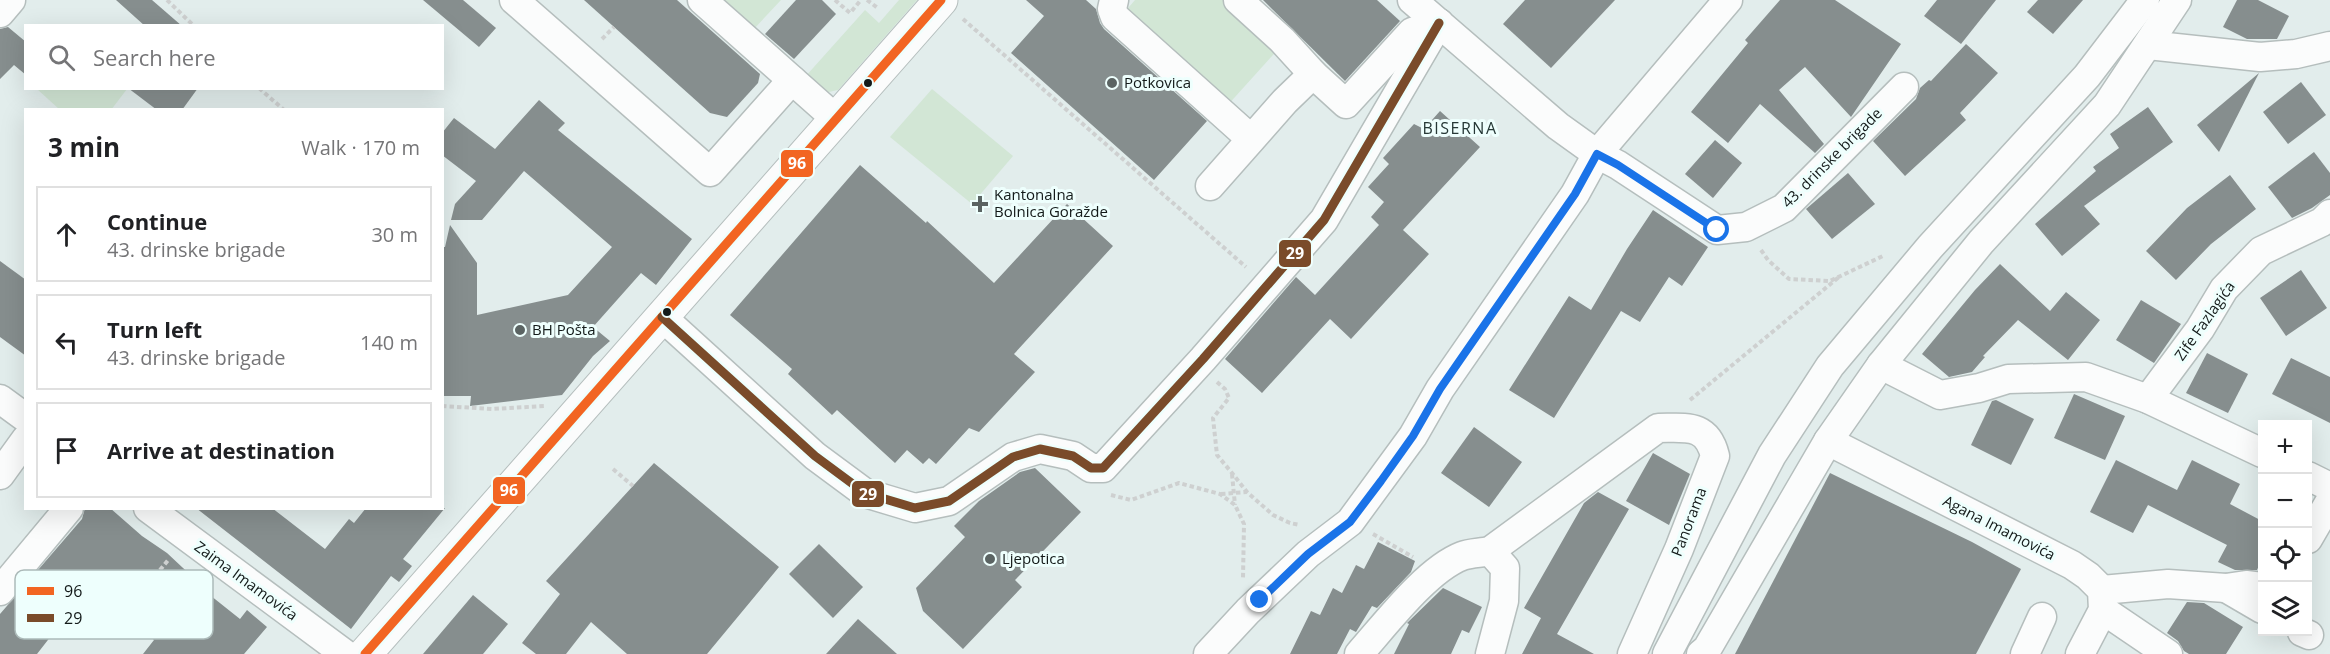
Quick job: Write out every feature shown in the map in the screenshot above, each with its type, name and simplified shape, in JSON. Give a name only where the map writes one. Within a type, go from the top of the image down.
[{"type":"main road","points":[[365,654],[836,119],[950,8]]},
{"type":"street","points":[[0,13],[11,0]]},
{"type":"street","points":[[514,0],[710,172],[792,80]]},
{"type":"street","points":[[702,0],[836,119]]},
{"type":"street","points":[[1114,0],[1112,9],[1115,16],[1251,139]]},
{"type":"street","points":[[1238,0],[1282,39],[1313,74],[1346,104],[1412,32],[1438,23]]},
{"type":"street","name":"43. drinske brigade","points":[[1412,0],[1558,126],[1597,154],[1618,165],[1717,230],[1746,227],[1784,208],[1904,87]]},
{"type":"street","points":[[1208,654],[1248,610],[1308,554],[1350,522],[1413,436],[1440,389],[1575,194],[1597,154],[1728,0]]},
{"type":"street","points":[[1667,654],[1772,455],[1830,366],[1930,247],[2087,76],[2145,0]]},
{"type":"street","points":[[1701,654],[1707,649],[1828,441],[1881,365],[1981,242],[2107,105],[2177,0]]},
{"type":"street","points":[[662,317],[815,456],[865,493],[915,507],[949,501],[1013,457],[1040,449],[1073,456],[1091,468],[1103,468],[1203,359],[1324,220],[1438,23]]},
{"type":"street","points":[[2148,45],[2260,57],[2296,54],[2330,46]]},
{"type":"street","points":[[1210,186],[1285,101],[1313,74]]},
{"type":"street","name":"Zife Fazlagića","points":[[2148,399],[2200,329],[2224,289],[2261,251],[2322,222],[2330,214]]},
{"type":"street","points":[[1881,365],[1940,395],[1979,388],[2008,379],[2086,377],[2148,399],[2258,451]]},
{"type":"street","points":[[0,399],[24,417]]},
{"type":"street","name":"Panorama","points":[[1632,654],[1679,549],[1715,456],[1712,445],[1703,432],[1690,427],[1658,428]]},
{"type":"street","points":[[1359,654],[1400,607],[1438,571],[1463,556],[1490,551],[1658,428]]},
{"type":"street","name":"Agana Imamovića","points":[[1828,441],[2072,565],[2088,576],[2103,600],[2168,654]]},
{"type":"street","points":[[0,475],[24,442]]},
{"type":"street","points":[[2312,478],[2330,487]]},
{"type":"street","points":[[2312,531],[2330,501]]},
{"type":"street","points":[[17,570],[67,510]]},
{"type":"street","name":"Zaima Imamovića","points":[[151,510],[345,654]]},
{"type":"street","points":[[1490,551],[1504,568],[1504,601],[1490,654]]},
{"type":"street","points":[[0,591],[15,573]]},
{"type":"street","points":[[2080,654],[2103,600],[2168,585],[2226,588],[2246,585],[2258,586]]},
{"type":"street","points":[[2226,588],[2258,607]]},
{"type":"street","points":[[2025,654],[2042,617]]},
{"type":"path","points":[[167,0],[192,24]]},
{"type":"path","points":[[835,0],[850,13],[861,0]]},
{"type":"path","points":[[867,0],[879,9]]},
{"type":"path","points":[[950,8],[1267,285]]},
{"type":"path","points":[[261,90],[282,108]]},
{"type":"path","points":[[1746,227],[1768,260],[1789,279],[1830,281],[1887,253],[1905,248],[1930,247]]},
{"type":"path","points":[[1658,428],[1839,278]]},
{"type":"path","points":[[1203,359],[1212,378],[1225,389],[1229,398],[1213,418],[1217,455],[1247,492],[1273,514],[1290,523],[1307,526],[1350,522]]},
{"type":"path","points":[[444,406],[492,409],[586,403]]},
{"type":"path","points":[[1091,468],[1113,497],[1131,500],[1179,483],[1220,494],[1235,505]]},
{"type":"path","points":[[613,469],[633,486]]},
{"type":"path","points":[[1232,473],[1235,505],[1244,524],[1243,570],[1248,610]]},
{"type":"path","points":[[1220,494],[1247,492]]},
{"type":"green space","points":[[720,0],[781,0],[753,30]]},
{"type":"green space","points":[[899,0],[917,0],[838,90],[824,93],[805,77],[865,10],[879,23]]},
{"type":"green space","points":[[1135,0],[1231,0],[1282,45],[1226,107],[1122,15]]},
{"type":"green space","points":[[932,89],[1013,156],[972,204],[890,137]]},
{"type":"green space","points":[[38,90],[126,90],[113,108],[58,108]]},
{"type":"building","points":[[116,0],[152,0],[180,24],[143,24]]},
{"type":"building","points":[[423,0],[463,0],[496,28],[479,47]]},
{"type":"building","points":[[584,0],[677,0],[760,74],[758,83],[727,117],[710,113]]},
{"type":"building","points":[[796,0],[822,0],[836,14],[794,59],[765,34]]},
{"type":"building","name":"Potkovica","points":[[1026,0],[1086,0],[1096,9],[1104,29],[1207,121],[1154,180],[1011,53],[1044,16]]},
{"type":"building","points":[[1263,0],[1377,0],[1400,21],[1345,81]]},
{"type":"building","points":[[1525,0],[1615,0],[1551,68],[1503,24]]},
{"type":"building","points":[[1780,0],[1835,0],[1901,44],[1851,117],[1805,67],[1779,90],[1824,144],[1815,153],[1760,104],[1728,143],[1691,112],[1748,43],[1745,40]]},
{"type":"building","points":[[1937,0],[1996,0],[1961,44],[1924,16]]},
{"type":"building","points":[[2038,0],[2083,0],[2053,34],[2027,12]]},
{"type":"building","points":[[2237,0],[2258,0],[2289,16],[2277,39],[2247,39],[2223,27]]},
{"type":"building","points":[[8,27],[24,40],[24,73],[14,65],[0,79],[0,29]]},
{"type":"building","points":[[1966,44],[1998,73],[1960,113],[1966,120],[1905,176],[1873,141],[1916,99],[1920,88],[1929,80],[1931,81]]},
{"type":"building","points":[[2259,73],[2219,152],[2197,125]]},
{"type":"building","points":[[2301,82],[2326,115],[2288,144],[2263,112]]},
{"type":"building","points":[[131,90],[197,90],[183,108],[154,108]]},
{"type":"building","points":[[539,100],[565,123],[558,130],[692,239],[656,285],[641,273],[593,327],[610,341],[593,356],[562,395],[470,406],[471,396],[444,396],[444,247],[450,225],[477,263],[477,315],[568,295],[612,247],[524,171],[482,220],[451,220],[455,204],[476,181],[444,157],[444,130],[454,118],[495,149]]},
{"type":"building","points":[[2148,107],[2173,142],[2084,206],[2100,224],[2062,256],[2035,224],[2096,171],[2093,167],[2119,148],[2110,134]]},
{"type":"building","points":[[1440,111],[1480,147],[1403,230],[1429,254],[1351,339],[1330,319],[1262,393],[1225,359],[1296,277],[1315,295],[1379,225],[1371,217],[1384,202],[1368,187],[1389,164],[1383,158],[1414,124],[1424,129]]},
{"type":"building","points":[[1715,140],[1742,163],[1713,198],[1685,174]]},
{"type":"building","points":[[2314,152],[2330,173],[2330,195],[2312,208],[2292,218],[2268,187]]},
{"type":"building","points":[[860,165],[926,223],[927,221],[994,283],[1067,204],[1113,246],[1014,354],[1035,372],[979,432],[969,428],[936,464],[929,458],[923,464],[907,450],[895,463],[837,410],[832,415],[788,374],[792,369],[730,315]]},
{"type":"building","points":[[1848,173],[1875,204],[1832,239],[1806,209]]},
{"type":"building","points":[[2230,175],[2256,209],[2211,244],[2176,280],[2146,251],[2187,208]]},
{"type":"building","points":[[1653,210],[1708,247],[1682,286],[1669,277],[1640,322],[1621,311],[1554,418],[1509,390],[1569,296],[1591,310]]},
{"type":"building","points":[[0,261],[24,279],[24,355],[0,337]]},
{"type":"building","points":[[2000,264],[2050,311],[2066,292],[2100,320],[2068,360],[2018,320],[1983,356],[1985,357],[1972,372],[1949,377],[1922,354],[1975,290]]},
{"type":"building","points":[[2301,270],[2327,308],[2286,336],[2260,298]]},
{"type":"building","points":[[2141,300],[2181,324],[2154,363],[2116,340]]},
{"type":"building","points":[[2207,353],[2248,374],[2228,413],[2186,393]]},
{"type":"building","points":[[2291,358],[2330,377],[2330,423],[2272,394]]},
{"type":"building","points":[[2074,394],[2125,416],[2105,460],[2054,438]]},
{"type":"building","points":[[1996,400],[2034,419],[2011,465],[1971,445],[1992,401]]},
{"type":"building","points":[[1474,427],[1522,462],[1489,507],[1441,473]]},
{"type":"building","points":[[1653,453],[1690,474],[1669,525],[1626,501]]},
{"type":"building","points":[[2116,460],[2177,490],[2192,460],[2240,484],[2230,504],[2258,519],[2258,568],[2257,570],[2235,570],[2218,562],[2227,545],[2148,505],[2133,533],[2090,512]]},
{"type":"building","points":[[654,463],[779,567],[707,654],[627,654],[591,622],[566,654],[536,654],[522,643],[560,594],[546,581]]},
{"type":"building","name":"Ljepotica","points":[[1035,468],[1081,512],[1015,580],[1022,587],[963,649],[923,611],[916,588],[965,537],[954,526],[979,501],[1020,472]]},
{"type":"building","points":[[1830,473],[1972,542],[2021,569],[1976,654],[1735,654]]},
{"type":"building","points":[[1598,492],[1629,509],[1557,634],[1594,654],[1522,654],[1541,618],[1524,608],[1584,503]]},
{"type":"building","points":[[84,510],[112,510],[185,570],[38,570],[82,519]]},
{"type":"building","points":[[199,510],[275,510],[325,549],[349,519],[354,523],[364,510],[443,510],[403,559],[412,566],[399,582],[391,576],[351,629]]},
{"type":"building","points":[[1378,542],[1415,561],[1411,572],[1377,608],[1372,606],[1356,632],[1350,629],[1337,654],[1290,654],[1311,611],[1320,615],[1333,588],[1342,593],[1356,565],[1364,569]]},
{"type":"building","points":[[819,544],[863,587],[833,618],[789,574]]},
{"type":"building","points":[[1443,588],[1482,607],[1469,633],[1462,630],[1451,654],[1394,654],[1409,624],[1407,623]]},
{"type":"building","points":[[473,595],[508,624],[483,654],[423,654]]},
{"type":"building","points":[[15,597],[15,639],[49,639],[37,654],[0,654],[0,614]]},
{"type":"building","points":[[213,598],[240,619],[247,610],[267,627],[244,654],[143,654],[154,640],[213,639]]},
{"type":"building","points":[[2187,602],[2204,603],[2243,627],[2226,654],[2189,654],[2184,651],[2178,641],[2167,633]]},
{"type":"building","points":[[858,619],[897,654],[826,654]]},
{"type":"transit line","name":"96","points":[[365,654],[941,0]]},
{"type":"transit line","name":"29","points":[[662,317],[815,456],[865,493],[915,508],[949,501],[1013,457],[1040,449],[1073,456],[1091,468],[1103,468],[1203,359],[1324,220],[1439,23]]},
{"type":"place","name":"Potkovica","points":[[1112,83]]},
{"type":"place","name":"Kantonalna Bolnica Goražde","points":[[980,204]]},
{"type":"place","name":"BH Pošta","points":[[520,330]]},
{"type":"place","name":"Ljepotica","points":[[990,559]]},
{"type":"district","name":"BISERNA","points":[[1460,128]]},
{"type":"route","points":[[1260,600],[1308,554],[1350,522],[1381,481],[1413,436],[1440,389],[1575,194],[1597,154],[1618,165],[1717,230]]}]
